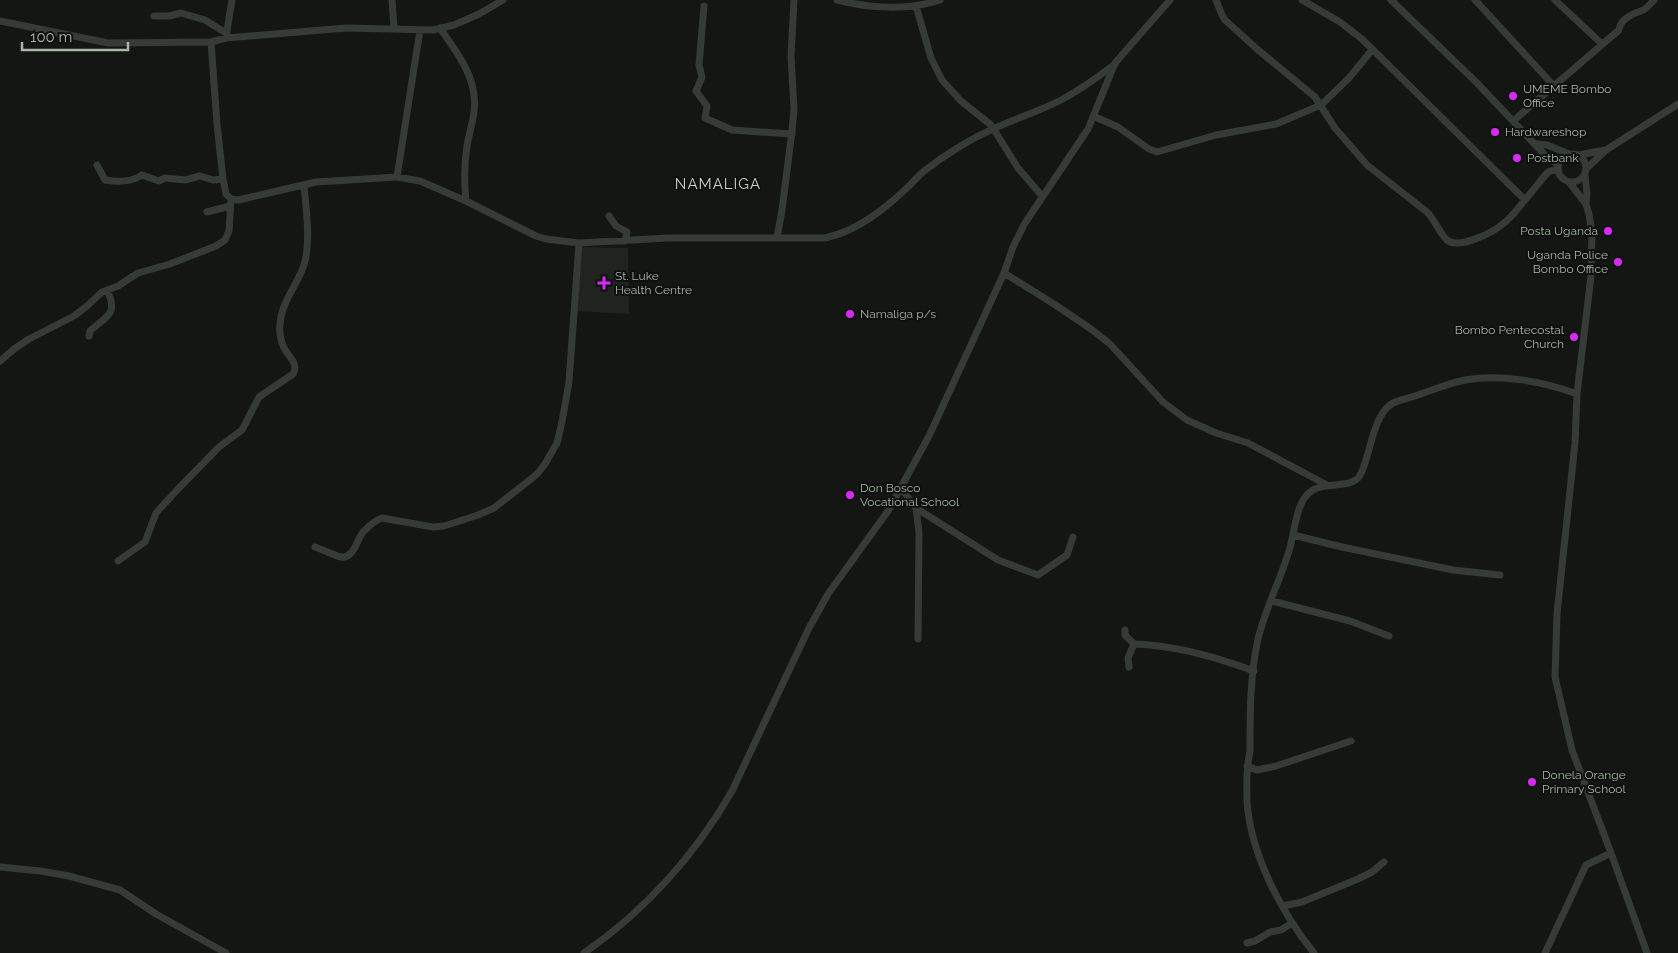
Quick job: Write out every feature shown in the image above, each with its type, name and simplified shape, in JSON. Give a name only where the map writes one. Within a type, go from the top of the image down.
[{"type":"street","points":[[226,36],[232,0]]},
{"type":"street","points":[[392,0],[394,29]]},
{"type":"street","points":[[0,21],[108,43],[212,42],[226,36],[346,28],[420,30],[440,28],[454,25],[480,14],[503,0]]},
{"type":"street","points":[[777,237],[794,109],[791,56],[794,0]]},
{"type":"street","points":[[837,0],[869,5],[916,6],[940,0]]},
{"type":"street","points":[[207,212],[238,200],[316,182],[397,177],[420,181],[466,201],[536,236],[578,243],[625,240],[825,238],[848,232],[859,226],[891,202],[922,173],[979,136],[1062,99],[1091,82],[1115,64],[1170,0]]},
{"type":"street","points":[[1216,0],[1226,20],[1257,49],[1310,92],[1335,128],[1366,165],[1434,218],[1449,242],[1462,242],[1488,234],[1506,222],[1547,173],[1558,168]]},
{"type":"street","points":[[1302,0],[1350,30],[1525,200]]},
{"type":"street","points":[[1391,0],[1537,144],[1558,168],[1562,178],[1569,182],[1586,204]]},
{"type":"street","points":[[1475,0],[1554,86]]},
{"type":"street","points":[[1555,0],[1602,44]]},
{"type":"street","points":[[1513,121],[1619,30],[1620,25],[1636,12],[1643,10],[1654,0]]},
{"type":"street","points":[[704,6],[699,65],[702,76],[696,91],[707,106],[705,118],[732,130],[792,134]]},
{"type":"street","points":[[916,6],[930,58],[942,80],[958,97],[988,121],[1018,168],[1042,196]]},
{"type":"street","points":[[154,16],[169,16],[181,13],[205,20],[226,36]]},
{"type":"street","points":[[440,28],[460,59],[473,88],[475,107],[465,164],[464,183],[466,201]]},
{"type":"street","points":[[397,177],[420,30]]},
{"type":"street","points":[[0,361],[14,348],[81,311],[106,290],[118,286],[138,273],[170,264],[221,244],[228,236],[231,202],[226,194],[223,179],[217,124],[212,42]]},
{"type":"street","points":[[1093,116],[1118,127],[1149,149],[1157,152],[1216,135],[1276,124],[1321,106],[1349,78],[1372,50]]},
{"type":"street","points":[[586,952],[642,906],[667,880],[718,815],[732,791],[796,653],[828,594],[882,519],[929,436],[1004,273],[1012,247],[1042,196],[1088,129],[1115,64]]},
{"type":"street","points":[[1569,182],[1578,181],[1606,150],[1678,104]]},
{"type":"street","points":[[1537,144],[1547,145],[1569,154],[1579,155],[1606,150]]},
{"type":"street","points":[[1558,168],[1562,158],[1569,154]]},
{"type":"street","points":[[1579,155],[1583,158],[1587,194],[1586,204],[1592,234],[1591,276],[1577,394],[1575,443],[1557,614],[1555,677],[1572,750],[1647,953]]},
{"type":"street","points":[[98,165],[105,180],[113,181],[136,179],[142,174],[159,181],[165,178],[185,180],[200,176],[212,180],[223,179]]},
{"type":"street","points":[[118,562],[145,542],[156,513],[211,455],[242,430],[259,397],[296,370],[295,364],[283,346],[280,326],[285,301],[304,264],[307,229],[304,185]]},
{"type":"street","points":[[609,216],[616,226],[627,232],[625,240]]},
{"type":"street","points":[[315,547],[342,557],[351,554],[363,532],[382,518],[433,528],[471,518],[494,508],[537,474],[551,455],[562,422],[572,354],[578,243]]},
{"type":"street","points":[[1004,273],[1054,304],[1110,344],[1163,402],[1187,420],[1216,433],[1248,443],[1327,485]]},
{"type":"street","points":[[89,336],[90,331],[110,314],[113,309],[111,299],[106,290]]},
{"type":"street","points":[[1314,953],[1292,923],[1268,881],[1254,835],[1247,802],[1250,709],[1258,642],[1289,553],[1302,502],[1310,492],[1327,485],[1349,483],[1357,479],[1368,455],[1381,415],[1386,408],[1397,402],[1463,381],[1507,377],[1577,394]]},
{"type":"street","points":[[901,488],[916,508],[998,560],[1038,575],[1067,555],[1073,537]]},
{"type":"street","points":[[916,508],[919,532],[918,639]]},
{"type":"street","points":[[1293,534],[1342,547],[1453,570],[1500,575]]},
{"type":"street","points":[[1272,601],[1350,621],[1389,636]]},
{"type":"street","points":[[1125,630],[1126,635],[1134,644],[1209,656],[1254,671]]},
{"type":"street","points":[[1129,667],[1128,658],[1134,644]]},
{"type":"street","points":[[1248,766],[1257,770],[1276,766],[1351,741]]},
{"type":"street","points":[[1545,953],[1586,865],[1611,853]]},
{"type":"street","points":[[1283,906],[1302,902],[1358,879],[1372,872],[1384,862]]},
{"type":"street","points":[[0,867],[69,876],[120,890],[177,926],[226,953]]},
{"type":"street","points":[[1247,943],[1255,941],[1270,932],[1281,930],[1292,923]]},
{"type":"shaded area","name":"St. Luke Health Centre","points":[[582,248],[628,248],[629,314],[577,311]]},
{"type":"place","name":"UMEME Bombo Office","points":[[1513,96]]},
{"type":"place","name":"Hardwareshop","points":[[1495,132]]},
{"type":"place","name":"Postbank","points":[[1517,158]]},
{"type":"place","name":"Posta Uganda","points":[[1608,231]]},
{"type":"place","name":"Uganda Police Bombo Office","points":[[1618,262]]},
{"type":"place","name":"St. Luke Health Centre","points":[[604,283]]},
{"type":"place","name":"Namaliga p/s","points":[[850,314]]},
{"type":"place","name":"Bombo Pentecostal Church","points":[[1574,337]]},
{"type":"place","name":"Don Bosco Vocational School","points":[[850,495]]},
{"type":"place","name":"Donela Orange Primary School","points":[[1532,782]]},
{"type":"district","name":"NAMALIGA","points":[[718,184]]}]
